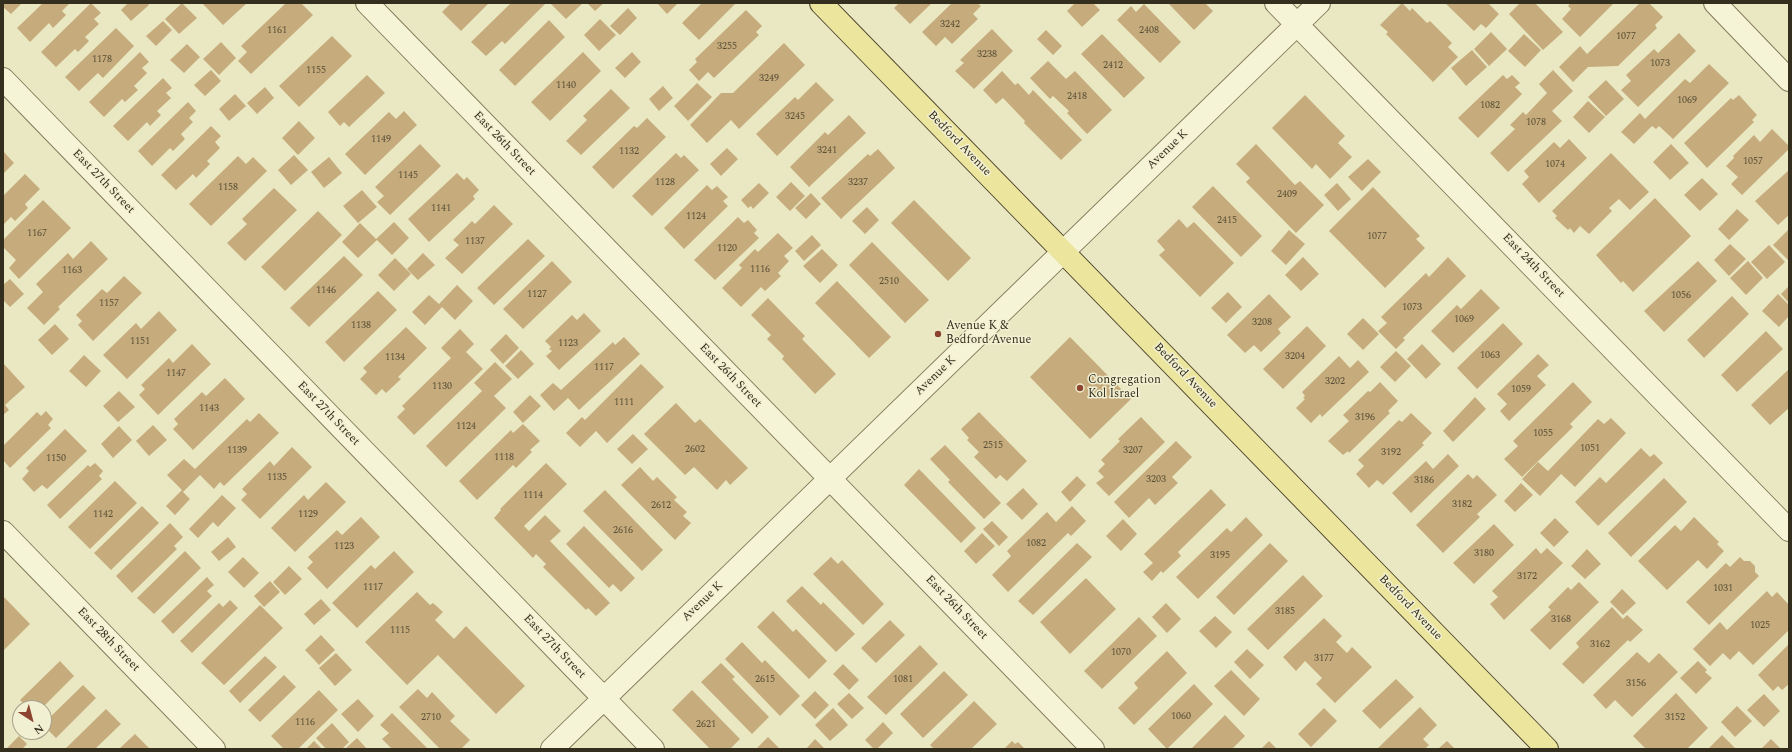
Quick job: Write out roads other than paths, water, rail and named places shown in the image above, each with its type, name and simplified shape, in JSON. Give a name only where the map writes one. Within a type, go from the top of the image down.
[{"type":"main road","name":"Bedford Avenue","points":[[821,3],[1548,749]]},
{"type":"street","name":"East 26th Street","points":[[367,3],[1093,749]]},
{"type":"street","name":"East 24th Street","points":[[1276,3],[1789,530]]},
{"type":"street","name":"Avenue K","points":[[552,749],[1319,3]]},
{"type":"street","points":[[1714,3],[1789,80]]},
{"type":"street","name":"East 27th Street","points":[[3,79],[654,749]]},
{"type":"street","name":"East 28th Street","points":[[3,532],[214,749]]},
{"type":"place","name":"Avenue K & Bedford Avenue","points":[[938,334]]},
{"type":"place","name":"Congregation Kol Israel","points":[[1080,388]]}]
